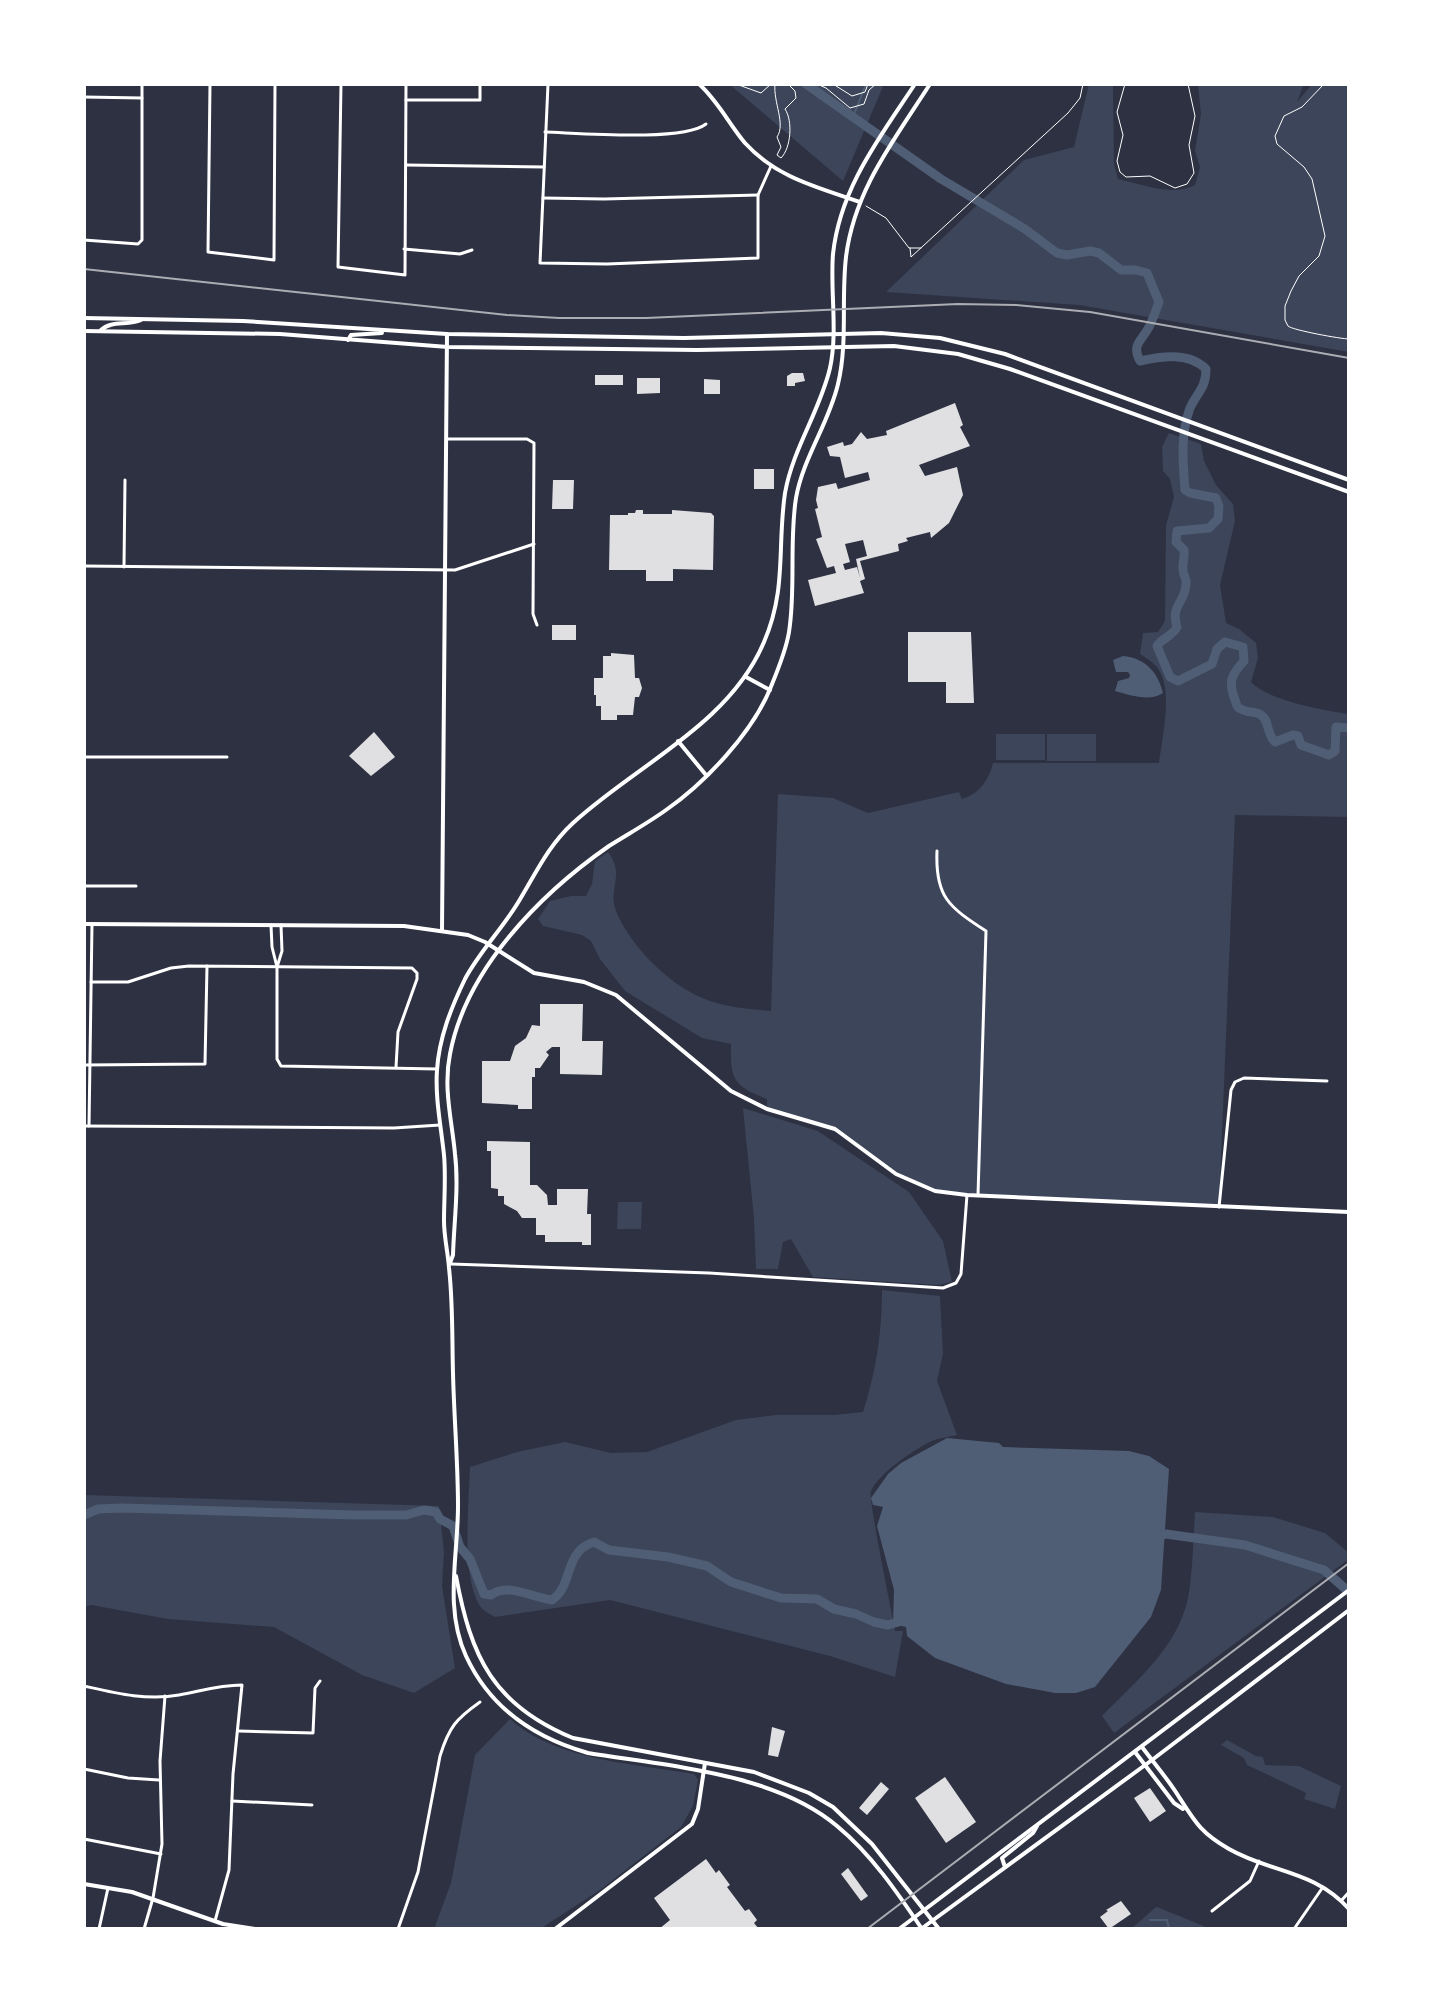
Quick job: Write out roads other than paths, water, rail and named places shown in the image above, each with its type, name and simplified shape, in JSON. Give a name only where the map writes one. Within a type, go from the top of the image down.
[{"type":"main road","points":[[699,84],[713,96],[745,142],[771,166],[799,182],[860,202]]},
{"type":"main road","points":[[915,84],[871,151],[847,197],[838,225],[833,258],[832,346],[827,380],[794,458],[785,496],[782,575],[777,607],[766,639],[746,677],[721,704],[564,832],[549,849],[520,900],[469,973],[447,1020],[437,1069],[445,1159],[444,1223],[449,1264],[458,1506],[453,1611],[465,1653],[490,1695],[540,1736],[588,1753],[704,1773],[778,1791],[806,1804],[854,1842],[921,1929],[1152,1760],[1349,1610]]},
{"type":"main road","points":[[449,1264],[453,1255],[456,1157],[447,1071],[459,1018],[497,950],[566,878],[668,809],[706,775],[745,733],[770,690],[789,635],[796,497],[837,388],[845,346],[846,259],[860,202],[880,161],[930,84]]},
{"type":"main road","points":[[84,318],[243,321],[447,334],[684,338],[881,333],[940,338],[983,347],[1046,368],[1349,480]]},
{"type":"main road","points":[[100,331],[111,324],[133,324],[143,319]]},
{"type":"main road","points":[[84,331],[270,334],[448,347],[697,350],[894,346],[945,352],[1041,380],[1349,492]]},
{"type":"main road","points":[[348,340],[357,333],[389,331]]},
{"type":"main road","points":[[442,930],[447,334]]},
{"type":"main road","points":[[575,335],[575,349]]},
{"type":"main road","points":[[1041,380],[1046,368]]},
{"type":"main road","points":[[811,418],[824,423]]},
{"type":"main road","points":[[785,496],[796,497]]},
{"type":"main road","points":[[782,575],[793,575]]},
{"type":"main road","points":[[746,677],[770,690]]},
{"type":"main road","points":[[678,741],[706,775]]},
{"type":"main road","points":[[84,924],[404,926],[468,935],[534,973],[584,982],[616,995],[731,1091],[767,1109],[835,1129],[896,1174],[935,1191],[1349,1212]]},
{"type":"main road","points":[[437,1069],[447,1071]]},
{"type":"main road","points":[[442,1138],[452,1137]]},
{"type":"main road","points":[[455,1573],[476,1653],[491,1678],[527,1714],[573,1738],[754,1772],[786,1782],[833,1807],[863,1834],[939,1929]]},
{"type":"main road","points":[[899,1929],[1349,1590]]},
{"type":"main road","points":[[1142,1747],[1185,1810]]},
{"type":"main road","points":[[1135,1752],[1167,1794],[1218,1843],[1299,1874],[1323,1887],[1349,1909]]},
{"type":"main road","points":[[555,1929],[692,1824],[698,1809],[705,1763]]},
{"type":"main road","points":[[778,1791],[786,1782]]},
{"type":"main road","points":[[1167,1794],[1173,1789]]},
{"type":"main road","points":[[1005,1867],[1002,1858],[1033,1833],[1038,1824]]},
{"type":"main road","points":[[854,1842],[863,1834]]},
{"type":"main road","points":[[84,1884],[153,1898],[215,1921],[255,1929]]},
{"type":"main road","points":[[299,1929],[358,1929]]},
{"type":"street","points":[[84,240],[140,243],[142,84]]},
{"type":"street","points":[[210,84],[208,252],[274,260],[275,84]]},
{"type":"street","points":[[341,84],[338,267],[405,275],[406,84]]},
{"type":"street","points":[[406,100],[480,100],[480,84]]},
{"type":"street","points":[[548,84],[540,263],[636,264],[758,258],[758,195],[771,166]]},
{"type":"street","points":[[84,97],[142,98]]},
{"type":"street","points":[[545,132],[645,134],[697,131],[706,124]]},
{"type":"street","points":[[406,165],[544,167]]},
{"type":"street","points":[[543,198],[758,195]]},
{"type":"street","points":[[404,249],[460,254],[472,250]]},
{"type":"street","points":[[447,439],[527,439],[534,443],[533,614],[537,625]]},
{"type":"street","points":[[124,567],[125,480]]},
{"type":"street","points":[[84,566],[455,570],[534,544]]},
{"type":"street","points":[[84,757],[227,757]]},
{"type":"street","points":[[937,851],[936,877],[941,890],[954,908],[986,931],[978,1195]]},
{"type":"street","points":[[84,886],[136,886]]},
{"type":"street","points":[[92,924],[86,1126],[394,1128],[440,1125]]},
{"type":"street","points":[[271,925],[277,967],[278,1064],[437,1069]]},
{"type":"street","points":[[277,967],[282,951],[281,925]]},
{"type":"street","points":[[91,982],[128,982],[171,968],[207,966],[412,968],[417,973],[414,991],[397,1037],[396,1067]]},
{"type":"street","points":[[84,1065],[205,1064],[207,966]]},
{"type":"street","points":[[1219,1207],[1231,1090],[1235,1082],[1244,1078],[1327,1081]]},
{"type":"street","points":[[449,1264],[714,1273],[943,1288],[956,1283],[961,1274],[967,1195]]},
{"type":"street","points":[[239,1731],[313,1733],[315,1688],[320,1681]]},
{"type":"street","points":[[84,1686],[140,1697],[176,1696],[223,1685],[242,1685],[229,1870],[215,1921]]},
{"type":"street","points":[[144,1929],[161,1854],[160,1780],[165,1696]]},
{"type":"street","points":[[398,1929],[418,1872],[445,1739],[456,1719],[480,1702]]},
{"type":"street","points":[[84,1769],[128,1778],[160,1780]]},
{"type":"street","points":[[232,1801],[312,1805]]},
{"type":"street","points":[[84,1839],[161,1854]]},
{"type":"street","points":[[1212,1911],[1250,1881],[1259,1861]]},
{"type":"street","points":[[1294,1929],[1323,1887]]},
{"type":"street","points":[[99,1929],[108,1888]]},
{"type":"street","points":[[1341,1901],[1349,1892]]},
{"type":"waterway","points":[[806,84],[941,179],[1025,229],[1057,253],[1067,255],[1090,251],[1099,253],[1121,270],[1147,273],[1159,302],[1149,327],[1138,343],[1138,355],[1140,361],[1183,358],[1206,369],[1185,428],[1185,490],[1216,498],[1219,506],[1218,519],[1209,528],[1177,531],[1176,542],[1184,550],[1185,590],[1175,613],[1177,627],[1157,646],[1170,677],[1178,681],[1212,664],[1217,649],[1225,642],[1243,647],[1244,661],[1231,683],[1233,694],[1240,708],[1264,718],[1275,742],[1298,736],[1301,745],[1329,755],[1335,751],[1336,727],[1349,728]]},
{"type":"waterway","points":[[853,117],[866,84]]},
{"type":"waterway","points":[[84,1515],[98,1509],[122,1508],[354,1515],[406,1515],[424,1510],[436,1512],[440,1519],[453,1526],[484,1594],[512,1590],[552,1600],[559,1594],[577,1553],[594,1542],[609,1550],[668,1557],[707,1566],[731,1582],[781,1598],[817,1599],[834,1609],[874,1622],[888,1625],[902,1621]]},
{"type":"waterway","points":[[1155,1537],[1166,1534],[1245,1545],[1324,1570],[1349,1592]]},
{"type":"waterway","points":[[1150,1920],[1167,1920],[1169,1929]]},
{"type":"railway","points":[[84,269],[559,318],[646,318],[958,304],[1016,305],[1090,312],[1349,358]]},
{"type":"railway","points":[[867,1929],[1349,1563]]}]
